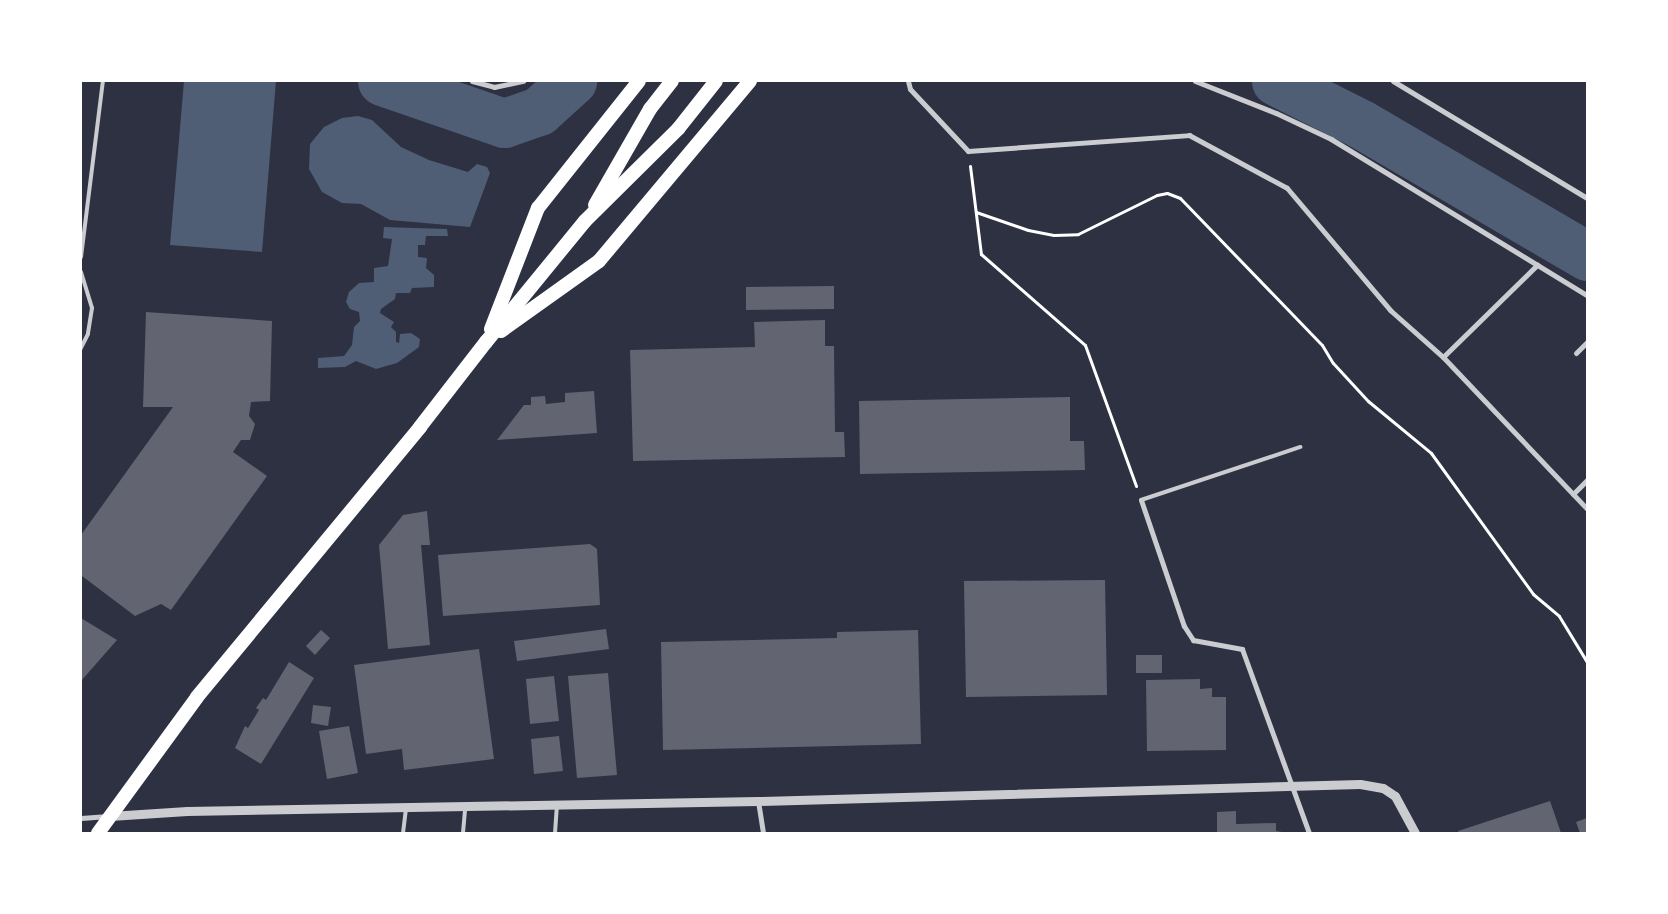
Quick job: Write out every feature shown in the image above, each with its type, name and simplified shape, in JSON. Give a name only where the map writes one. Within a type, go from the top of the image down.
[{"type":"highway","points":[[486,342],[538,208],[639,81]]},
{"type":"highway","points":[[586,221],[650,108],[672,81]]},
{"type":"highway","points":[[98,833],[197,697],[420,427],[486,342],[586,221],[678,129],[716,81]]},
{"type":"highway","points":[[486,342],[599,261],[750,81]]},
{"type":"street","points":[[472,81],[494,87],[523,81]]},
{"type":"street","points":[[908,81],[910,88],[968,151],[1189,135],[1287,188],[1390,310],[1442,357],[1587,509]]},
{"type":"street","points":[[1195,81],[1276,113],[1330,139],[1587,295]]},
{"type":"street","points":[[1393,81],[1587,198]]},
{"type":"street","points":[[1442,357],[1537,265]]},
{"type":"street","points":[[1576,353],[1587,342]]},
{"type":"street","points":[[1573,494],[1587,480]]},
{"type":"street","points":[[1141,500],[1184,626],[1193,640],[1242,649],[1294,786],[1309,833]]},
{"type":"street","points":[[81,818],[187,811],[758,801],[1360,784],[1383,788],[1401,804],[1415,833]]},
{"type":"street","points":[[758,801],[763,833]]},
{"type":"lane","points":[[81,257],[104,81]]},
{"type":"lane","points":[[81,272],[92,308],[88,334],[81,348]]},
{"type":"lane","points":[[1141,500],[1300,447]]},
{"type":"lane","points":[[555,833],[557,805]]},
{"type":"lane","points":[[463,833],[465,807]]},
{"type":"lane","points":[[403,833],[406,808]]},
{"type":"path","points":[[968,151],[981,254],[1085,345],[1141,500]]},
{"type":"path","points":[[976,212],[1028,230],[1054,235],[1078,234],[1157,195],[1167,193],[1180,198],[1322,345],[1334,363],[1368,401],[1430,453],[1533,594],[1559,616],[1587,662]]},
{"type":"water","points":[[184,81],[276,81],[262,252],[170,245]]},
{"type":"water","points":[[358,116],[372,120],[401,147],[429,160],[468,172],[477,164],[487,167],[490,173],[470,227],[390,220],[361,204],[342,203],[322,192],[309,169],[310,144],[324,127],[342,118]]},
{"type":"water","points":[[384,227],[447,229],[448,236],[426,236],[425,245],[418,245],[418,257],[427,258],[426,268],[434,275],[434,287],[412,288],[410,293],[396,293],[395,299],[381,309],[380,313],[394,322],[391,327],[396,332],[396,342],[399,343],[400,334],[411,333],[420,339],[419,347],[397,363],[376,369],[356,361],[345,367],[318,368],[318,358],[344,356],[352,345],[354,327],[360,321],[359,312],[350,309],[346,302],[349,292],[359,283],[374,282],[374,268],[388,266],[392,239],[383,238]]},
{"type":"building","points":[[834,286],[834,309],[746,310],[746,287]]},
{"type":"building","points":[[146,312],[272,321],[270,401],[251,402],[249,416],[255,424],[250,440],[241,440],[233,452],[267,476],[171,610],[161,604],[135,616],[82,576],[81,535],[173,407],[143,407]]},
{"type":"building","points":[[825,320],[825,346],[834,346],[835,432],[844,432],[845,457],[633,461],[630,350],[755,347],[754,322]]},
{"type":"building","points":[[594,391],[597,433],[497,440],[524,405],[531,405],[531,397],[545,396],[546,404],[565,402],[565,393]]},
{"type":"building","points":[[1070,397],[1070,441],[1084,441],[1085,470],[860,474],[859,401]]},
{"type":"building","points":[[427,511],[430,545],[421,545],[430,645],[388,649],[379,545],[403,515]]},
{"type":"building","points":[[590,544],[597,549],[600,605],[443,616],[438,555]]},
{"type":"building","points":[[1105,580],[1107,695],[966,697],[964,581]]},
{"type":"building","points":[[81,618],[117,640],[81,681]]},
{"type":"building","points":[[606,629],[609,649],[517,661],[514,641]]},
{"type":"building","points":[[321,630],[330,638],[315,655],[306,646]]},
{"type":"building","points":[[918,630],[921,744],[663,750],[661,642],[837,638],[837,632]]},
{"type":"building","points":[[479,649],[494,759],[404,770],[402,749],[366,754],[354,665]]},
{"type":"building","points":[[1136,655],[1162,655],[1162,673],[1136,673]]},
{"type":"building","points":[[289,662],[314,678],[261,764],[235,748],[245,726],[248,728],[259,710],[256,708],[263,698],[266,700]]},
{"type":"building","points":[[608,673],[617,775],[577,778],[568,676]]},
{"type":"building","points":[[554,676],[559,721],[530,724],[526,679]]},
{"type":"building","points":[[1200,679],[1200,689],[1212,688],[1212,697],[1226,697],[1226,750],[1147,751],[1146,680]]},
{"type":"building","points":[[313,705],[331,707],[328,726],[311,723]]},
{"type":"building","points":[[349,726],[358,773],[327,779],[319,731]]},
{"type":"building","points":[[559,736],[563,771],[534,774],[531,739]]},
{"type":"building","points":[[1550,801],[1561,833],[1459,833],[1458,831]]},
{"type":"building","points":[[1236,811],[1236,824],[1276,823],[1276,831],[1288,833],[1217,833],[1217,812]]},
{"type":"building","points":[[1587,818],[1587,833],[1580,833],[1576,822]]},
{"type":"waterway","points":[[382,81],[504,123],[539,111],[572,81]]},
{"type":"waterway","points":[[1276,81],[1361,124],[1587,256]]}]
